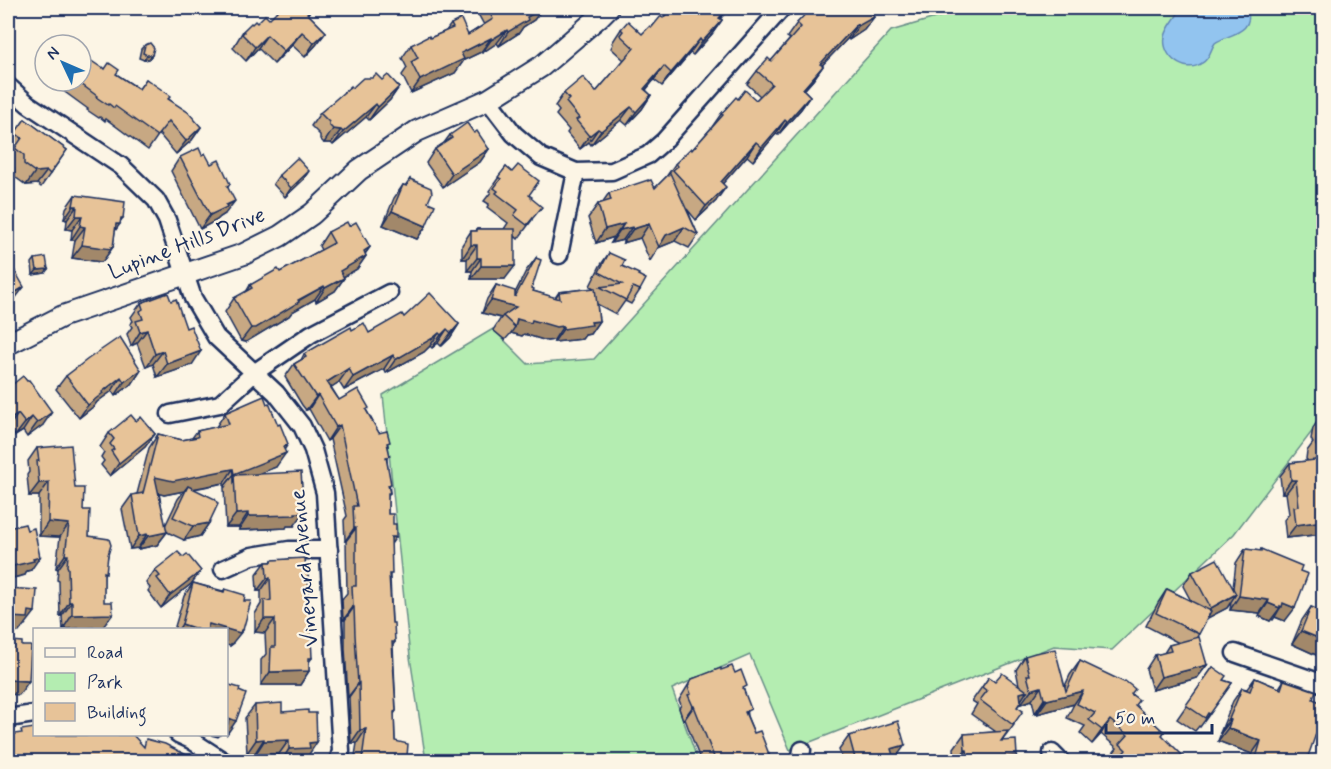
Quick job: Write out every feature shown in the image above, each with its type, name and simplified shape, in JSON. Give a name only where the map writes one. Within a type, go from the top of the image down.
[{"type":"street","name":"Lupine Hills Drive","points":[[8,344],[63,316],[244,254],[280,236],[312,214],[359,170],[417,131],[488,100],[542,66],[608,8]]},
{"type":"street","points":[[488,100],[514,134],[541,157],[576,172],[612,171],[648,155],[664,141],[782,8]]},
{"type":"street","name":"Vineyard Avenue","points":[[8,86],[28,104],[121,166],[156,200],[167,220],[193,298],[216,337],[276,393],[302,426],[313,450],[326,493],[341,751],[338,762]]},
{"type":"street","points":[[559,255],[576,172]]},
{"type":"street","points":[[170,414],[220,404],[254,373],[311,334],[390,293]]},
{"type":"street","points":[[223,569],[252,556],[289,550],[329,550]]},
{"type":"street","points":[[1235,653],[1323,684]]},
{"type":"street","points":[[8,718],[33,714]]},
{"type":"street","points":[[181,736],[191,740],[225,762]]},
{"type":"green space","points":[[969,8],[1323,8],[1323,417],[1234,534],[1112,650],[1054,646],[790,750],[750,655],[672,689],[698,761],[426,761],[410,657],[383,395],[493,329],[528,364],[594,359],[891,31]]},
{"type":"water","points":[[1181,8],[1247,8],[1248,23],[1244,28],[1215,43],[1205,61],[1188,67],[1170,57],[1165,44],[1168,29]]},
{"type":"building","points":[[280,8],[310,8],[307,13],[326,32],[314,43],[302,32],[284,51],[267,35],[255,47],[242,34],[243,31],[265,15],[269,19]]},
{"type":"building","points":[[492,8],[542,8],[508,32],[507,30],[461,53],[464,59],[420,80],[411,62],[418,58],[411,45],[453,28],[451,24],[461,19],[468,35],[493,19],[491,15],[495,13]]},
{"type":"building","points":[[672,8],[728,8],[719,18],[722,20],[702,42],[700,39],[671,73],[664,66],[644,89],[651,95],[636,112],[631,107],[601,131],[598,129],[589,136],[576,120],[579,118],[566,102],[569,99],[564,93],[583,77],[596,92],[634,48],[620,35],[623,31],[621,29],[628,21],[642,34]]},
{"type":"building","points":[[811,8],[877,8],[871,12],[874,17],[858,26],[857,24],[820,64],[823,66],[803,89],[810,96],[762,147],[756,142],[721,182],[726,187],[706,206],[673,170],[678,166],[675,164],[691,148],[692,150],[736,97],[738,99],[745,90],[756,100],[772,84],[757,71],[768,58],[771,61],[801,27],[797,23]]},
{"type":"building","points":[[150,43],[154,48],[152,55],[147,55],[143,53],[145,45]]},
{"type":"building","points":[[93,62],[105,69],[109,63],[119,70],[116,74],[139,89],[146,79],[171,96],[168,99],[188,112],[201,127],[186,141],[169,121],[157,136],[93,93]]},
{"type":"building","points":[[376,74],[382,80],[388,75],[399,87],[378,107],[376,104],[343,132],[333,129],[320,113],[351,86],[352,88],[363,78],[372,78]]},
{"type":"building","points":[[25,119],[67,150],[50,174],[47,171],[35,172],[24,164],[24,155],[15,148],[22,138],[15,133]]},
{"type":"building","points":[[467,123],[474,133],[477,131],[489,149],[452,174],[435,149],[452,138],[450,135]]},
{"type":"building","points":[[199,148],[211,164],[219,160],[230,184],[227,186],[235,201],[210,215],[180,157]]},
{"type":"building","points":[[297,158],[309,171],[291,188],[279,175]]},
{"type":"building","points":[[518,165],[539,181],[529,195],[542,207],[527,225],[514,215],[518,210],[496,193],[498,191],[494,188],[501,179],[498,177],[506,167],[512,172]]},
{"type":"building","points":[[670,173],[698,235],[684,227],[666,235],[659,247],[649,224],[633,229],[632,227],[620,230],[624,224],[605,229],[598,204],[611,200],[609,193],[648,180],[651,180],[655,188]]},
{"type":"building","points":[[410,179],[431,188],[432,193],[428,202],[435,205],[426,226],[392,211],[403,185],[407,186]]},
{"type":"building","points":[[75,195],[125,202],[123,218],[120,224],[116,224],[111,249],[82,245],[85,227],[80,226],[82,216],[76,216],[77,206],[73,206]]},
{"type":"building","points":[[347,222],[349,226],[356,222],[370,247],[364,251],[366,256],[340,271],[344,278],[325,288],[324,286],[256,328],[251,328],[234,298],[252,288],[250,285],[278,269],[280,272],[334,243],[328,232]]},
{"type":"building","points":[[477,229],[515,229],[515,266],[481,266],[481,258],[477,258],[477,245],[471,245],[471,231],[477,231]]},
{"type":"building","points":[[609,253],[625,260],[622,266],[646,279],[640,290],[633,287],[626,300],[600,287],[622,284],[599,272]]},
{"type":"building","points":[[46,257],[48,269],[37,270],[35,259]]},
{"type":"building","points":[[536,258],[541,260],[533,291],[560,299],[559,292],[595,288],[599,321],[591,322],[592,325],[563,329],[563,326],[556,327],[532,320],[531,323],[517,319],[515,327],[503,316],[516,307],[491,300],[496,285],[515,291],[515,297]]},
{"type":"building","points":[[8,259],[24,287],[8,297]]},
{"type":"building","points":[[168,293],[171,301],[176,299],[186,328],[191,326],[201,351],[167,364],[163,351],[155,354],[147,330],[140,332],[136,321],[143,319],[140,311],[143,309],[141,303]]},
{"type":"building","points":[[430,293],[459,324],[451,333],[447,329],[441,335],[439,333],[395,360],[393,355],[353,377],[349,368],[327,382],[339,400],[358,389],[369,408],[366,410],[379,433],[387,431],[390,442],[387,443],[390,456],[386,457],[391,484],[388,485],[390,493],[388,493],[388,514],[393,514],[393,524],[396,524],[396,537],[391,537],[392,574],[389,574],[395,642],[392,642],[396,711],[394,712],[395,741],[408,744],[407,756],[403,755],[402,762],[368,762],[362,759],[366,729],[360,730],[352,586],[356,586],[356,528],[354,528],[353,506],[357,506],[340,425],[336,427],[318,395],[316,397],[294,364],[306,357],[304,354],[351,327],[352,330],[364,323],[369,333],[402,314],[404,317]]},
{"type":"building","points":[[120,337],[141,370],[124,382],[121,377],[88,405],[66,376]]},
{"type":"building","points":[[23,376],[27,381],[29,380],[52,412],[37,423],[32,417],[25,423],[18,414],[8,421],[8,388]]},
{"type":"building","points":[[264,396],[288,444],[283,447],[286,453],[234,474],[233,469],[173,481],[155,477],[167,532],[139,536],[132,495],[143,493],[158,434],[182,440],[198,437],[197,431],[229,424],[225,413]]},
{"type":"building","points":[[1323,413],[1323,431],[1320,426]]},
{"type":"building","points":[[131,415],[136,421],[141,417],[155,434],[119,463],[111,451],[114,449],[110,444],[114,439],[109,433]]},
{"type":"building","points":[[1323,433],[1323,458],[1316,445],[1317,437]]},
{"type":"building","points":[[71,445],[75,488],[84,488],[83,510],[90,510],[89,536],[109,539],[111,545],[106,573],[104,572],[104,602],[112,602],[113,614],[72,615],[72,602],[69,602],[68,555],[65,555],[69,524],[48,522],[49,482],[39,483],[37,448]]},
{"type":"building","points":[[1323,459],[1323,521],[1296,525],[1294,507],[1299,506],[1296,480],[1291,480],[1290,463]]},
{"type":"building","points":[[301,472],[304,513],[257,516],[248,516],[248,513],[236,514],[234,475]]},
{"type":"building","points":[[188,486],[215,499],[218,504],[209,523],[193,526],[173,517]]},
{"type":"building","points":[[25,524],[27,530],[34,528],[40,557],[33,559],[34,561],[13,566],[8,543],[8,528]]},
{"type":"building","points":[[1245,549],[1261,551],[1261,549],[1302,566],[1300,571],[1308,574],[1295,608],[1283,603],[1280,608],[1268,603],[1269,600],[1239,596]]},
{"type":"building","points":[[178,552],[183,557],[187,554],[201,571],[170,595],[157,578],[160,576],[155,570]]},
{"type":"building","points":[[305,558],[306,572],[308,572],[312,658],[309,658],[309,671],[270,672],[271,647],[275,647],[275,619],[264,619],[264,600],[271,600],[270,578],[267,578],[266,562]]},
{"type":"building","points":[[1217,559],[1236,594],[1211,608],[1192,572]]},
{"type":"building","points":[[193,583],[245,595],[244,601],[251,601],[243,630],[240,633],[209,624],[208,628],[194,628],[182,624]]},
{"type":"building","points":[[8,588],[37,590],[35,612],[29,611],[28,618],[8,617]]},
{"type":"building","points":[[1167,589],[1211,611],[1199,634],[1156,613]]},
{"type":"building","points":[[1323,600],[1323,640],[1301,631],[1311,607],[1318,610]]},
{"type":"building","points":[[1199,637],[1207,665],[1161,677],[1155,655],[1171,651],[1169,645]]},
{"type":"building","points":[[8,638],[22,642],[22,646],[31,646],[29,681],[8,680]]},
{"type":"building","points":[[1055,649],[1066,691],[1080,661],[1125,681],[1135,689],[1131,694],[1139,700],[1135,705],[1164,732],[1162,735],[1185,758],[1183,762],[1118,762],[1117,760],[1126,750],[1120,744],[1128,735],[1110,720],[1102,730],[1089,720],[1095,713],[1077,704],[1083,691],[1047,700],[1044,699],[1041,687],[1031,690],[1025,656]]},
{"type":"building","points":[[732,666],[735,673],[741,670],[747,686],[743,688],[751,709],[745,712],[754,733],[760,731],[772,762],[716,762],[688,695],[691,694],[688,686],[692,679]]},
{"type":"building","points":[[1213,667],[1226,676],[1223,680],[1232,683],[1205,718],[1186,705]]},
{"type":"building","points":[[1002,673],[1027,691],[1020,693],[1021,701],[1017,707],[1023,711],[1013,725],[980,700],[987,691],[982,687],[989,677],[995,681]]},
{"type":"building","points":[[1255,678],[1281,689],[1284,680],[1316,691],[1313,699],[1323,703],[1323,714],[1306,762],[1256,762],[1261,741],[1228,728],[1231,720],[1229,719],[1242,688],[1250,691]]},
{"type":"building","points":[[228,685],[240,688],[239,691],[246,694],[236,721],[229,718],[228,724]]},
{"type":"building","points":[[282,703],[282,712],[308,710],[308,713],[316,713],[317,742],[309,743],[310,748],[289,749],[289,740],[256,740],[255,705]]},
{"type":"building","points":[[898,721],[905,745],[891,749],[895,762],[856,762],[849,736]]},
{"type":"building","points":[[33,728],[33,736],[134,736],[144,747],[146,739],[165,744],[200,762],[58,762],[58,760],[8,762],[8,735],[22,733],[21,730]]},
{"type":"building","points":[[1008,731],[1001,741],[1016,740],[1017,756],[969,759],[967,750],[965,750],[964,734]]}]
